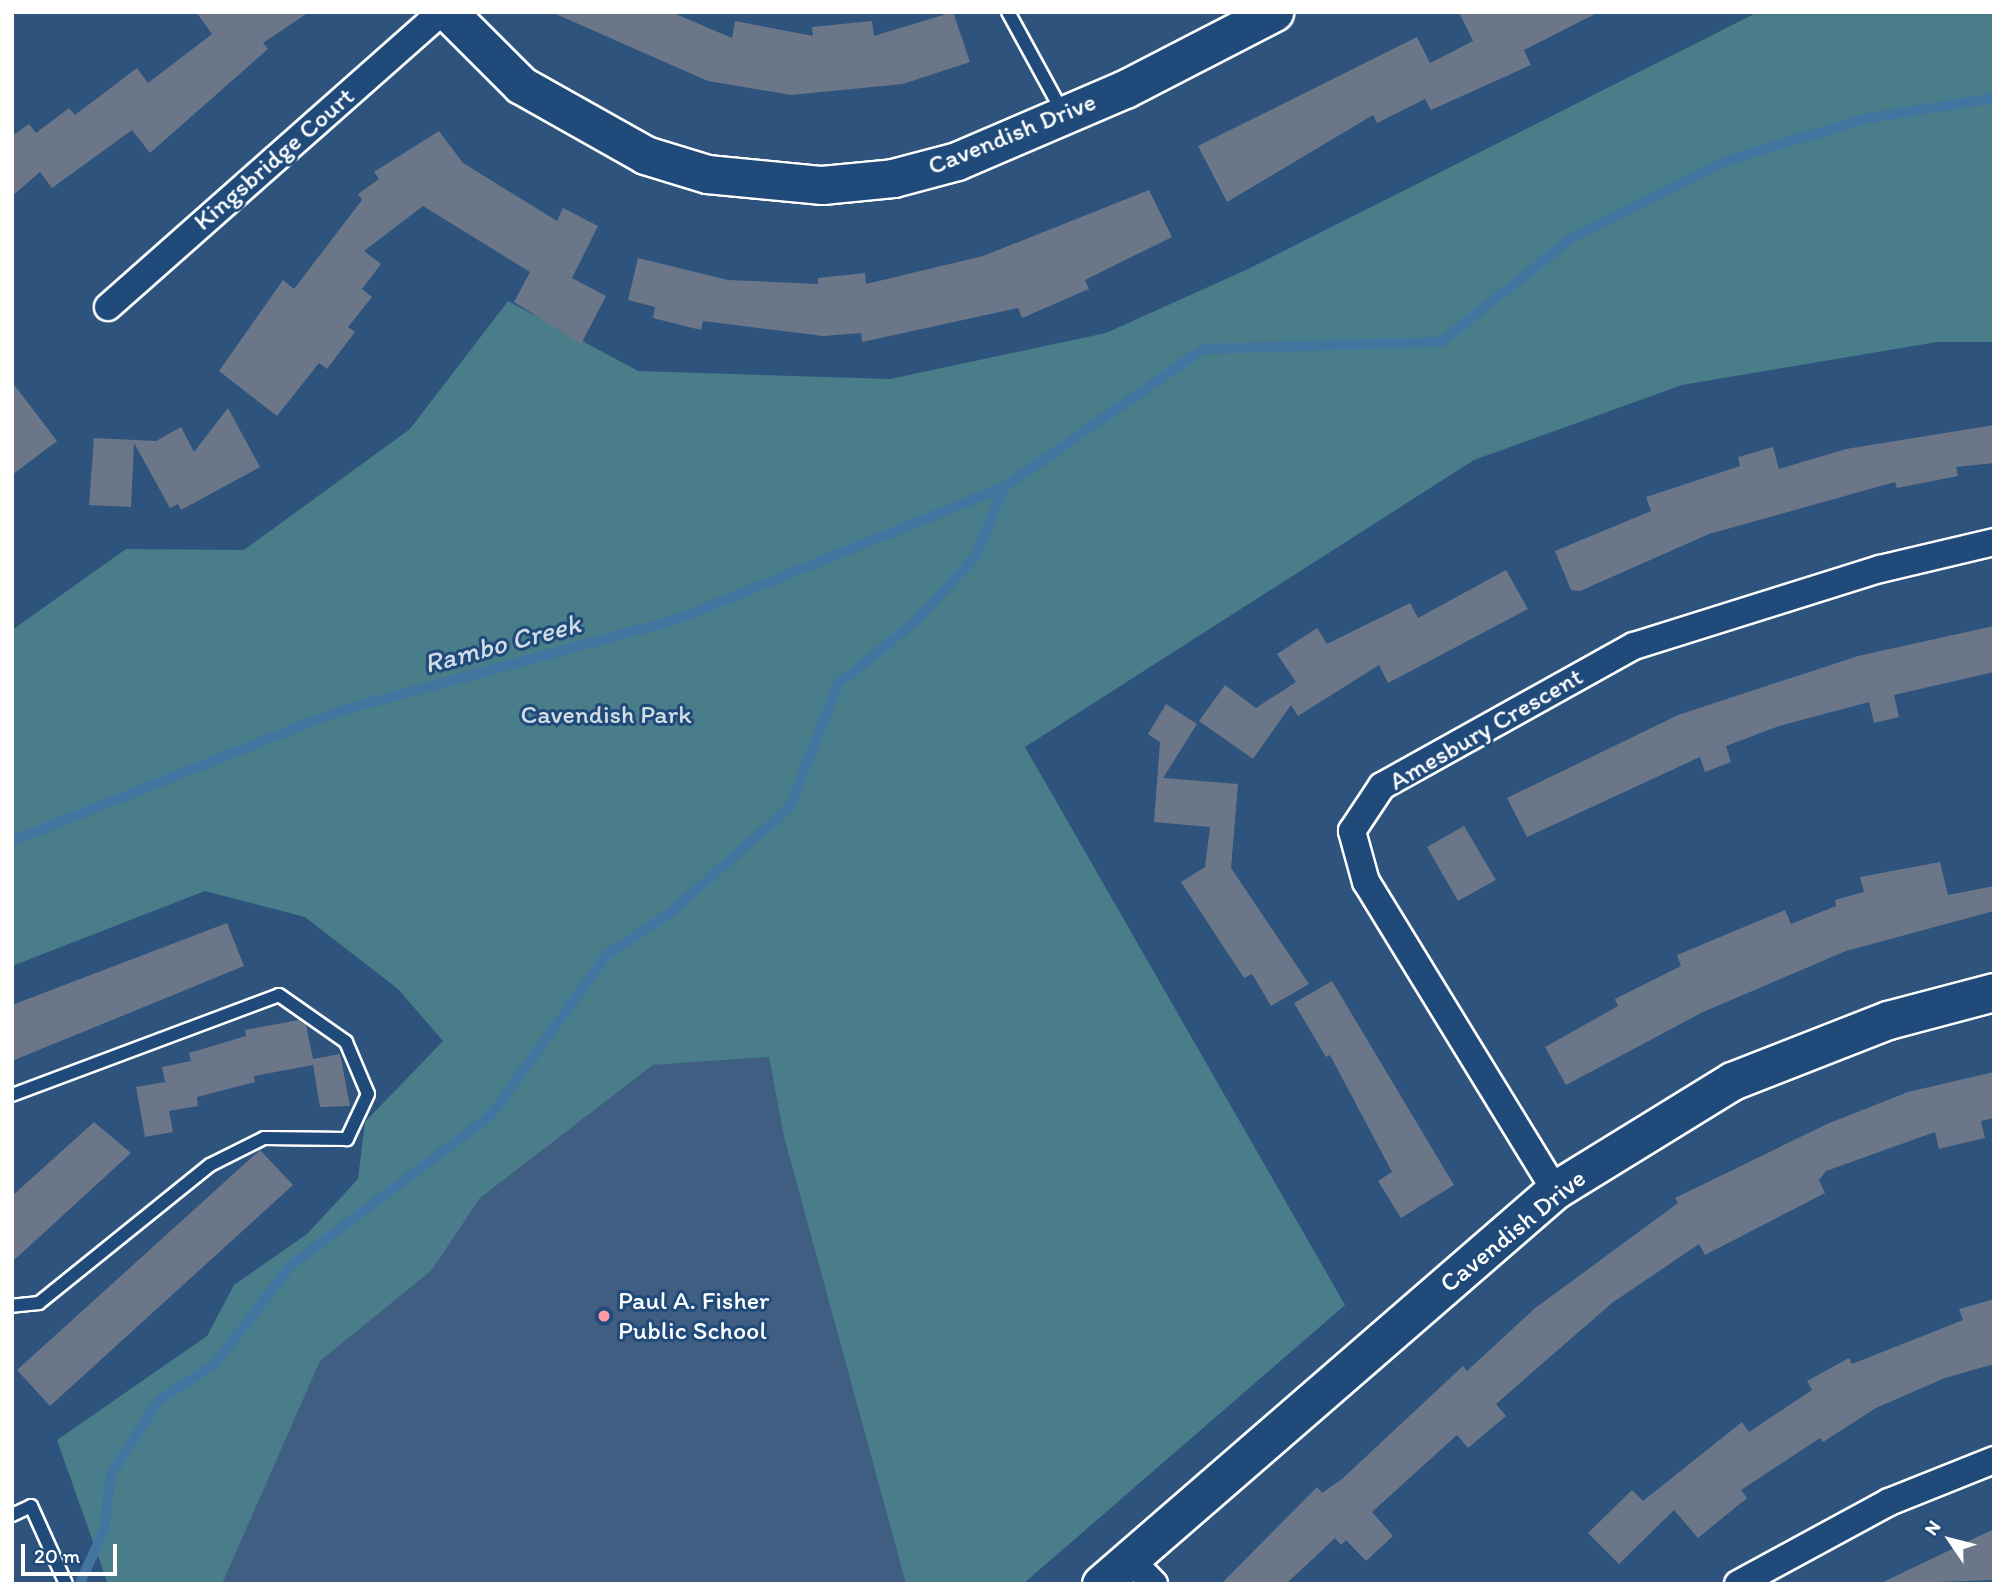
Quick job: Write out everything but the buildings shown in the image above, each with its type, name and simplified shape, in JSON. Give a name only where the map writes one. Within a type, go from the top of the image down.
[{"type":"street","name":"Kingsbridge Court","points":[[107,307],[441,12]]},
{"type":"street","name":"Cavendish Drive","points":[[448,12],[521,85],[583,125],[645,155],[707,173],[822,185],[893,178],[957,161],[1064,114],[1274,12]]},
{"type":"street","name":"Amesbury Crescent","points":[[1555,1190],[1366,882],[1352,831],[1382,786],[1634,646],[1881,569],[1994,542]]},
{"type":"street","name":"Cavendish Drive","points":[[1101,1584],[1142,1571],[1555,1190],[1732,1081],[1888,1020],[1994,992]]},
{"type":"street","points":[[1738,1584],[1889,1502],[1994,1460]]},
{"type":"lane","points":[[1009,12],[1064,114]]},
{"type":"lane","points":[[12,1095],[279,995],[346,1042],[368,1094],[347,1139],[264,1138],[210,1165],[39,1303],[12,1306]]},
{"type":"lane","points":[[12,1515],[31,1506],[66,1584]]},
{"type":"shaded area","name":"Paul A. Fisher Public School","points":[[769,1057],[784,1137],[906,1584],[222,1584],[320,1361],[431,1271],[480,1198],[653,1065]]},
{"type":"green space","name":"Cavendish Park","points":[[1758,12],[1994,12],[1994,342],[1937,342],[1682,385],[1474,460],[1025,747],[1345,1305],[1023,1584],[906,1584],[784,1137],[769,1057],[653,1065],[480,1198],[431,1271],[320,1361],[222,1584],[108,1584],[57,1440],[207,1336],[234,1285],[307,1234],[358,1179],[365,1122],[443,1041],[398,989],[305,917],[205,891],[12,966],[12,630],[126,549],[244,550],[410,429],[508,301],[638,371],[890,379],[1106,333],[1248,269]]},
{"type":"waterway","name":"Rambo Creek","points":[[12,841],[336,712],[675,620],[1004,487],[1203,349],[1441,342],[1573,237],[1725,161],[1864,119],[1994,98]]},
{"type":"waterway","points":[[81,1581],[104,1530],[111,1474],[159,1400],[215,1364],[291,1265],[491,1115],[607,955],[670,913],[790,807],[838,684],[915,622],[976,556],[1004,487]]},
{"type":"place","name":"Paul A. Fisher Public School","points":[[604,1316]]}]
